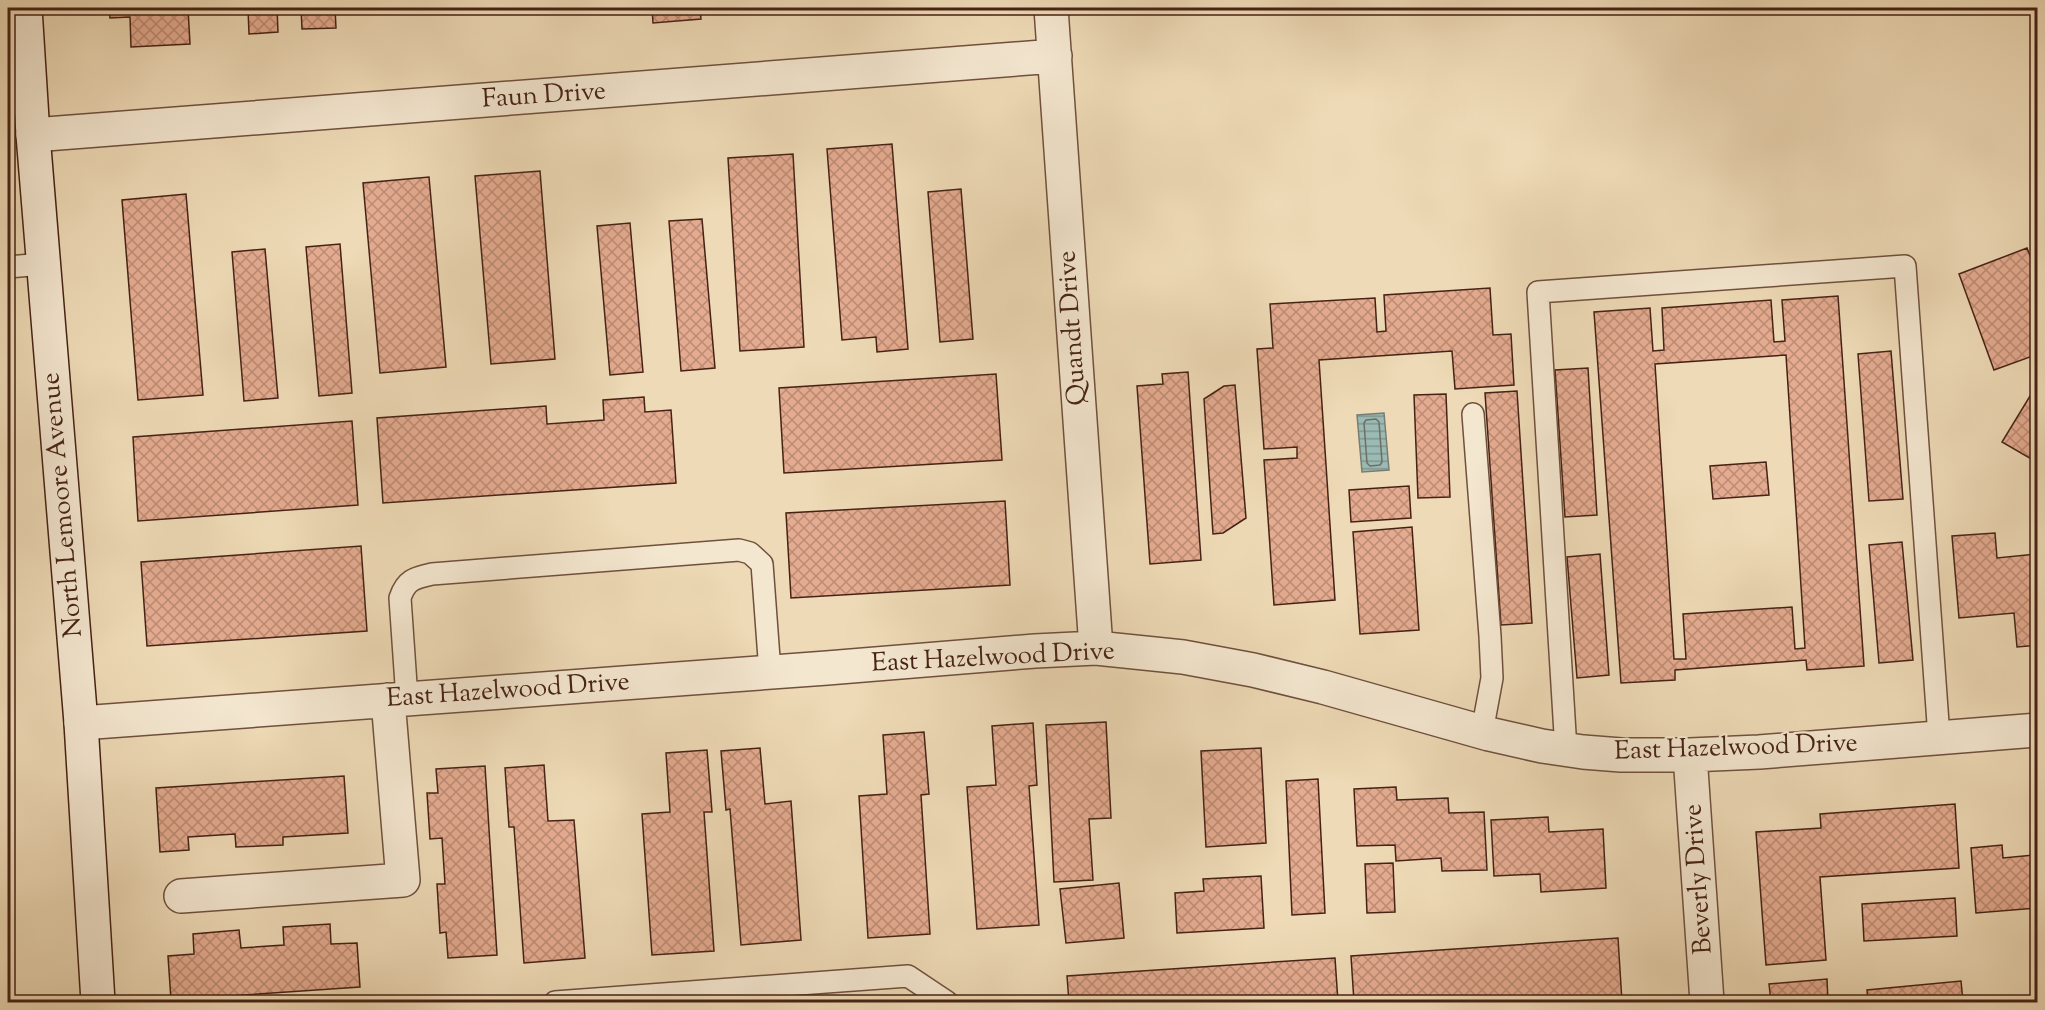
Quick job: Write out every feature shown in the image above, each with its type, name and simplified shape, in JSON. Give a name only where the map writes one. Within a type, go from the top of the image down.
[{"type":"street","name":"North Lemoore Avenue","points":[[25,8],[43,264],[81,723],[98,1002]]},
{"type":"street","name":"Quandt Drive","points":[[1051,8],[1096,648]]},
{"type":"street","name":"Faun Drive","points":[[33,135],[1054,56]]},
{"type":"street","name":"East Hazelwood Drive","points":[[81,723],[1096,648],[1183,657],[1253,670],[1542,746],[1622,755],[1759,752],[2037,730]]},
{"type":"street","points":[[181,896],[402,880],[397,700]]},
{"type":"street","name":"Beverly Drive","points":[[1690,755],[1707,1002]]},
{"type":"lane","points":[[8,267],[43,264]]},
{"type":"lane","points":[[1566,750],[1538,292],[1905,266],[1939,737]]},
{"type":"lane","points":[[1473,414],[1492,678],[1482,732]]},
{"type":"lane","points":[[397,700],[400,598],[404,586],[417,577],[739,550],[750,553],[762,564],[770,672]]},
{"type":"lane","points":[[555,1002],[909,976],[947,1002]]},
{"type":"water","points":[[1384,413],[1389,470],[1362,472],[1357,415]]},
{"type":"building","points":[[109,8],[188,8],[190,44],[131,47],[130,17],[110,18]]},
{"type":"building","points":[[219,8],[277,8],[278,32],[249,34],[248,9],[220,11]]},
{"type":"building","points":[[301,8],[335,8],[336,28],[302,29]]},
{"type":"building","points":[[652,8],[700,8],[701,19],[653,23]]},
{"type":"building","points":[[802,8],[851,8],[852,9],[802,13]]},
{"type":"building","points":[[892,144],[908,349],[877,352],[876,337],[842,340],[827,149]]},
{"type":"building","points":[[793,154],[804,347],[740,351],[728,158]]},
{"type":"building","points":[[540,171],[555,359],[491,364],[475,176]]},
{"type":"building","points":[[429,177],[446,367],[380,373],[363,183]]},
{"type":"building","points":[[961,189],[973,339],[940,342],[928,192]]},
{"type":"building","points":[[186,194],[203,395],[138,400],[122,200]]},
{"type":"building","points":[[702,219],[715,368],[681,371],[669,221]]},
{"type":"building","points":[[630,223],[643,372],[610,375],[597,226]]},
{"type":"building","points":[[340,244],[352,393],[319,396],[306,247]]},
{"type":"building","points":[[2027,248],[2038,276],[2038,354],[1994,370],[1959,274]]},
{"type":"building","points":[[265,249],[278,398],[244,401],[232,252]]},
{"type":"building","points":[[1490,288],[1493,335],[1511,334],[1514,385],[1455,389],[1452,351],[1319,360],[1335,600],[1274,605],[1264,460],[1297,458],[1297,447],[1264,449],[1257,349],[1273,348],[1270,304],[1375,298],[1377,332],[1386,331],[1384,295]]},
{"type":"building","points":[[1838,296],[1864,666],[1807,670],[1806,660],[1675,670],[1675,680],[1621,683],[1594,312],[1650,308],[1653,351],[1664,350],[1662,308],[1771,300],[1774,342],[1785,341],[1782,300]],"holes":[[[1786,355],[1805,648],[1795,649],[1792,607],[1683,614],[1686,659],[1674,659],[1655,364]]]},
{"type":"building","points":[[1891,351],[1903,499],[1869,501],[1858,354]]},
{"type":"building","points":[[1588,368],[1597,515],[1565,517],[1555,370]]},
{"type":"building","points":[[1188,372],[1201,560],[1150,564],[1137,386],[1163,384],[1162,374]]},
{"type":"building","points":[[996,374],[1002,460],[784,473],[779,388]]},
{"type":"building","points":[[2038,383],[2038,452],[2033,460],[2002,442]]},
{"type":"building","points":[[1235,385],[1246,518],[1223,533],[1213,534],[1204,399],[1224,386]]},
{"type":"building","points":[[1517,391],[1532,623],[1501,625],[1485,393]]},
{"type":"building","points":[[1446,394],[1450,497],[1418,498],[1414,395]]},
{"type":"building","points":[[644,397],[645,412],[671,410],[676,483],[383,503],[377,418],[546,406],[547,424],[604,420],[603,400]]},
{"type":"building","points":[[352,421],[358,505],[138,521],[133,437]]},
{"type":"building","points":[[1766,462],[1769,495],[1713,499],[1710,466]]},
{"type":"building","points":[[1409,486],[1411,518],[1351,522],[1349,490]]},
{"type":"building","points":[[1005,501],[1010,585],[791,598],[786,513]]},
{"type":"building","points":[[1412,527],[1419,630],[1360,634],[1353,532]]},
{"type":"building","points":[[1995,533],[1997,558],[2037,554],[2038,645],[2017,647],[2014,613],[1959,618],[1952,536]]},
{"type":"building","points":[[1902,542],[1913,660],[1879,663],[1869,545]]},
{"type":"building","points":[[361,546],[367,631],[147,646],[141,562]]},
{"type":"building","points":[[1600,554],[1609,675],[1577,678],[1567,557]]},
{"type":"building","points":[[1106,722],[1111,818],[1089,819],[1093,880],[1054,882],[1046,725]]},
{"type":"building","points":[[1033,723],[1037,785],[1029,786],[1039,925],[977,929],[967,787],[996,785],[992,726]]},
{"type":"building","points":[[924,732],[929,794],[921,795],[930,934],[868,938],[859,796],[887,794],[883,735]]},
{"type":"building","points":[[760,748],[765,804],[791,801],[801,940],[741,945],[730,809],[726,810],[721,751]]},
{"type":"building","points":[[1261,748],[1266,843],[1206,847],[1201,751]]},
{"type":"building","points":[[707,750],[712,812],[704,812],[714,951],[652,955],[642,814],[670,812],[666,753]]},
{"type":"building","points":[[544,765],[548,821],[574,820],[585,958],[524,963],[514,827],[509,827],[505,768]]},
{"type":"building","points":[[485,766],[497,955],[448,958],[446,932],[440,933],[437,884],[445,884],[442,838],[430,839],[427,793],[438,793],[436,769]]},
{"type":"building","points":[[344,776],[348,833],[283,837],[283,845],[236,847],[235,834],[188,837],[189,850],[160,852],[156,788]]},
{"type":"building","points":[[1318,779],[1325,913],[1292,915],[1286,781]]},
{"type":"building","points":[[1396,787],[1397,800],[1448,798],[1449,813],[1484,812],[1487,870],[1442,871],[1441,858],[1396,861],[1395,845],[1357,846],[1354,789]]},
{"type":"building","points":[[1955,804],[1959,868],[1820,877],[1826,960],[1766,965],[1756,832],[1821,828],[1820,814]]},
{"type":"building","points":[[1548,817],[1549,832],[1603,829],[1606,888],[1541,892],[1540,874],[1494,876],[1491,820]]},
{"type":"building","points":[[2038,820],[2038,908],[1976,913],[1971,848],[2002,845],[2003,858],[2035,855],[2032,821]]},
{"type":"building","points":[[1393,863],[1395,912],[1367,913],[1365,864]]},
{"type":"building","points":[[1261,876],[1264,928],[1177,933],[1175,893],[1204,891],[1203,879]]},
{"type":"building","points":[[1119,883],[1124,938],[1066,943],[1060,889]]},
{"type":"building","points":[[1955,898],[1957,936],[1864,941],[1862,904]]},
{"type":"building","points":[[330,924],[331,944],[357,943],[360,987],[171,1000],[168,956],[194,954],[193,934],[239,930],[241,948],[284,945],[283,927]]},
{"type":"building","points":[[1618,938],[1622,1002],[1354,1002],[1351,956]]},
{"type":"building","points":[[1335,958],[1338,1002],[1069,1002],[1067,976]]},
{"type":"building","points":[[1827,979],[1828,1002],[1771,1002],[1769,984]]},
{"type":"building","points":[[1961,981],[1963,1002],[1868,1002],[1867,990]]}]
